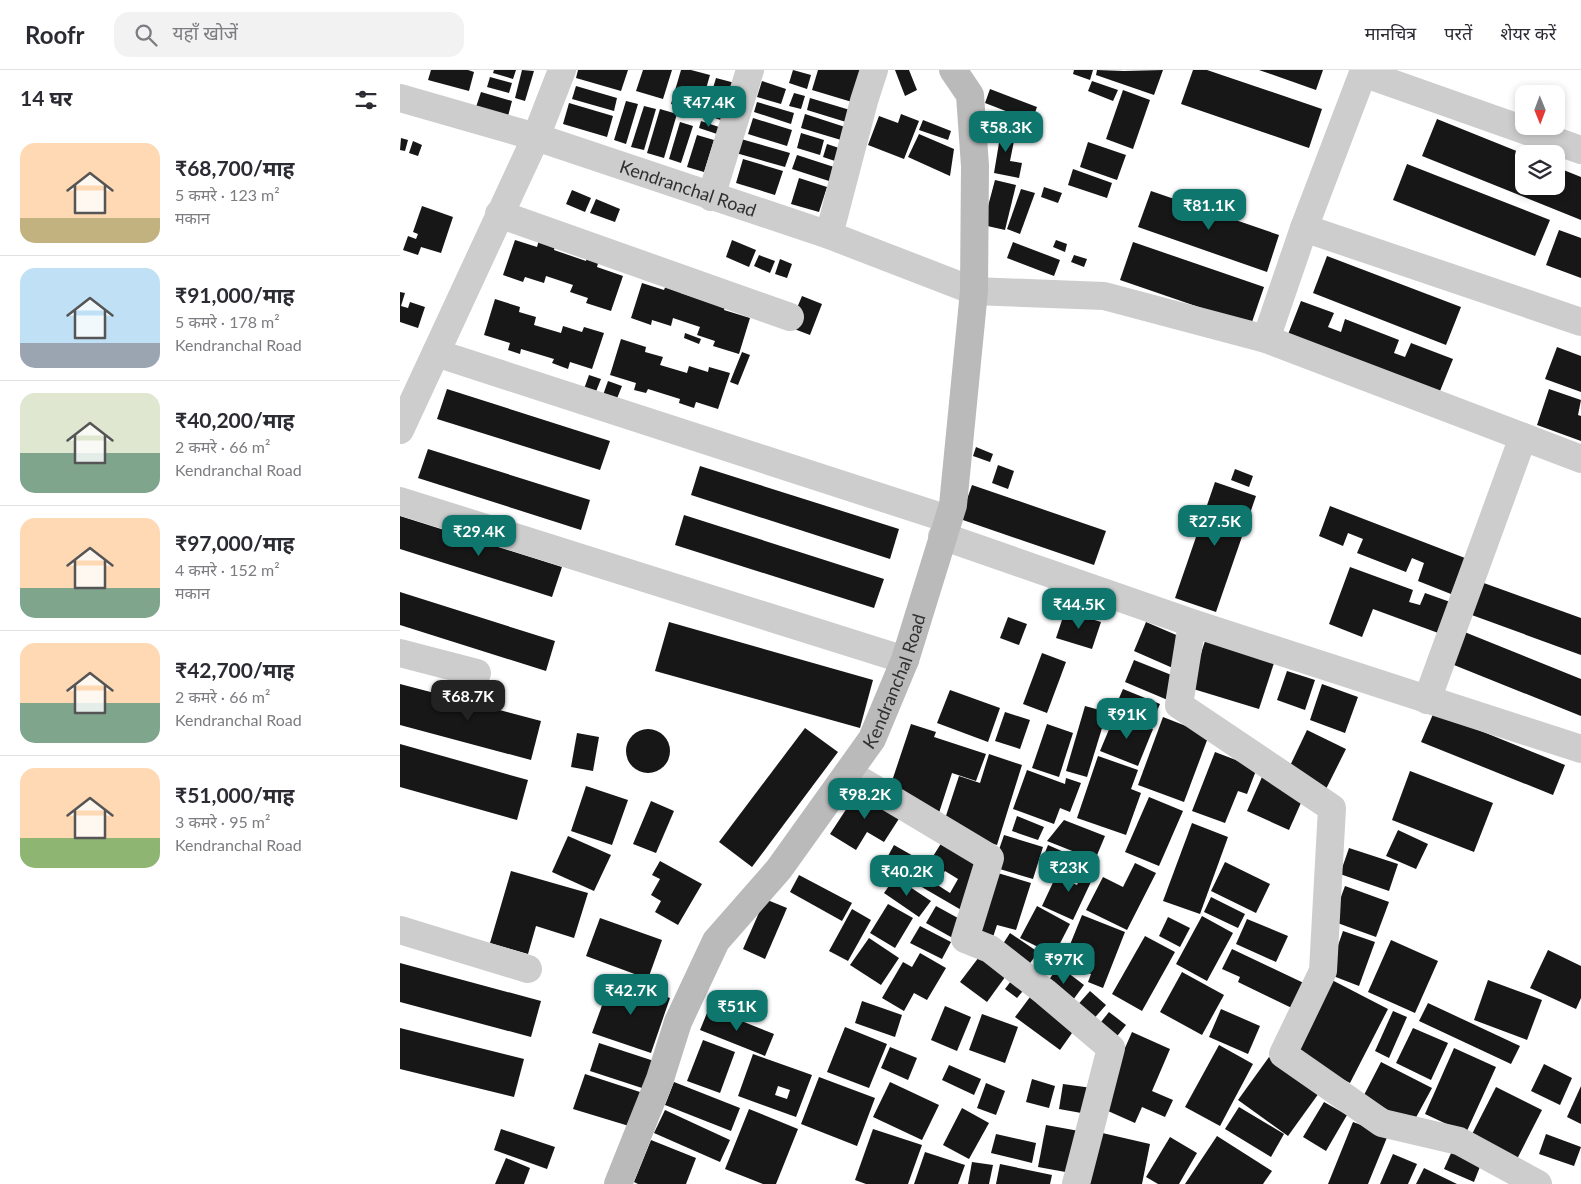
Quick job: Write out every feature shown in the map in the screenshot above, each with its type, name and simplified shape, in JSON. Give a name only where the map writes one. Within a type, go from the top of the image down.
[{"type":"street","points":[[400,430],[536,137],[562,70]]},
{"type":"street","points":[[710,197],[750,70]]},
{"type":"street","points":[[829,235],[874,70]]},
{"type":"street","name":"Kendranchal Road","points":[[618,1184],[660,1079],[678,1022],[716,941],[779,869],[872,739],[905,660],[953,505],[974,291],[975,166],[970,95],[953,70]]},
{"type":"street","points":[[1266,339],[1304,228],[1363,73],[1581,150]]},
{"type":"street","name":"Kendranchal Road","points":[[400,98],[536,137],[710,197],[829,235],[974,291]]},
{"type":"street","points":[[500,214],[790,317]]},
{"type":"street","points":[[1304,228],[1581,322]]},
{"type":"street","points":[[974,291],[1104,296],[1266,339],[1581,459]]},
{"type":"street","points":[[436,353],[945,528],[1192,622],[1581,749]]},
{"type":"street","points":[[1427,700],[1523,437]]},
{"type":"street","points":[[400,501],[905,660]]},
{"type":"street","points":[[1192,622],[1180,705],[1332,808],[1323,971],[1284,1054],[1382,1123],[1459,1141],[1538,1184]]},
{"type":"street","points":[[400,653],[477,673]]},
{"type":"street","points":[[848,773],[990,858],[965,939],[990,949],[1045,992],[1111,1048],[1076,1184]]},
{"type":"street","points":[[400,930],[528,968]]},
{"type":"building","points":[[431,70],[468,70],[474,72],[469,91],[428,80]]},
{"type":"building","points":[[494,70],[516,70],[513,79],[493,73]]},
{"type":"building","points":[[522,70],[534,71],[525,101],[515,98]]},
{"type":"building","points":[[578,70],[628,70],[621,91],[576,78]]},
{"type":"building","points":[[643,70],[672,70],[663,99],[636,91]]},
{"type":"building","points":[[681,70],[691,70],[710,75],[699,113],[671,104]]},
{"type":"building","points":[[793,70],[811,75],[807,89],[789,83]]},
{"type":"building","points":[[818,70],[862,70],[852,102],[812,90]]},
{"type":"building","points":[[895,70],[909,70],[917,90],[905,96]]},
{"type":"building","points":[[1074,70],[1093,70],[1090,80],[1073,74]]},
{"type":"building","points":[[1097,70],[1163,70],[1154,95],[1096,75]]},
{"type":"building","points":[[1193,70],[1207,70],[1322,109],[1309,148],[1181,104]]},
{"type":"building","points":[[1259,70],[1323,70],[1316,90]]},
{"type":"building","points":[[490,77],[512,83],[509,93],[487,87]]},
{"type":"building","points":[[716,78],[735,83],[724,121],[705,115]]},
{"type":"building","points":[[762,81],[786,89],[781,104],[757,97]]},
{"type":"building","points":[[1092,81],[1118,90],[1113,101],[1088,91]]},
{"type":"building","points":[[576,86],[617,98],[614,111],[572,99]]},
{"type":"building","points":[[990,89],[1037,107],[1032,121],[985,103]]},
{"type":"building","points":[[1123,90],[1150,100],[1133,149],[1106,139]]},
{"type":"building","points":[[481,92],[512,101],[508,116],[476,107]]},
{"type":"building","points":[[794,93],[805,96],[801,109],[789,106]]},
{"type":"building","points":[[810,98],[850,110],[846,122],[807,110]]},
{"type":"building","points":[[626,101],[638,104],[626,144],[614,140]]},
{"type":"building","points":[[757,102],[794,113],[791,124],[754,112]]},
{"type":"building","points":[[569,103],[613,116],[607,137],[563,124]]},
{"type":"building","points":[[644,106],[656,109],[644,150],[631,147]]},
{"type":"building","points":[[660,109],[677,114],[664,158],[647,153]]},
{"type":"building","points":[[805,114],[845,127],[841,140],[801,128]]},
{"type":"building","points":[[901,114],[919,121],[904,159],[868,145],[879,116],[898,123]]},
{"type":"building","points":[[753,118],[792,130],[787,146],[748,134]]},
{"type":"building","points":[[1437,119],[1515,150],[1515,193],[1422,156]]},
{"type":"building","points":[[923,120],[951,131],[948,140],[919,130]]},
{"type":"building","points":[[701,121],[719,127],[717,134],[699,128]]},
{"type":"building","points":[[680,122],[693,126],[681,163],[669,159]]},
{"type":"building","points":[[994,127],[1016,131],[1010,161],[1022,163],[1019,178],[994,173],[999,143],[992,142]]},
{"type":"building","points":[[801,133],[824,140],[820,155],[797,148]]},
{"type":"building","points":[[919,134],[954,149],[950,176],[908,157]]},
{"type":"building","points":[[697,135],[714,140],[704,172],[687,167]]},
{"type":"building","points":[[401,138],[408,140],[405,151],[400,150]]},
{"type":"building","points":[[741,139],[790,153],[785,167],[736,153]]},
{"type":"building","points":[[413,141],[422,145],[418,156],[409,153]]},
{"type":"building","points":[[1088,142],[1126,155],[1117,180],[1080,167]]},
{"type":"building","points":[[827,144],[842,149],[838,162],[823,157]]},
{"type":"building","points":[[797,155],[834,167],[829,181],[792,169]]},
{"type":"building","points":[[743,159],[783,171],[775,195],[736,183]]},
{"type":"building","points":[[1407,164],[1550,220],[1535,256],[1393,200]]},
{"type":"building","points":[[1073,169],[1112,183],[1107,198],[1068,185]]},
{"type":"building","points":[[1565,171],[1581,177],[1581,220],[1519,195],[1565,195]]},
{"type":"building","points":[[799,178],[827,187],[819,212],[791,204]]},
{"type":"building","points":[[995,180],[1016,185],[1005,230],[983,225]]},
{"type":"building","points":[[1044,187],[1062,193],[1058,203],[1041,197]]},
{"type":"building","points":[[1021,189],[1035,193],[1020,234],[1007,229]]},
{"type":"building","points":[[572,190],[591,198],[585,212],[566,204]]},
{"type":"building","points":[[1151,191],[1279,235],[1267,272],[1138,227]]},
{"type":"building","points":[[596,199],[620,209],[615,222],[590,213]]},
{"type":"building","points":[[422,206],[453,217],[441,253],[421,247],[418,255],[403,250],[408,236],[416,239],[418,234],[413,232]]},
{"type":"building","points":[[1559,230],[1581,238],[1581,278],[1546,265]]},
{"type":"building","points":[[515,240],[537,247],[539,240],[555,246],[554,250],[586,261],[587,256],[599,260],[597,267],[623,276],[611,311],[586,303],[588,298],[570,292],[573,285],[546,276],[544,283],[525,277],[523,282],[503,275]]},
{"type":"building","points":[[732,240],[756,250],[749,267],[726,257]]},
{"type":"building","points":[[1056,240],[1067,244],[1065,252],[1053,247]]},
{"type":"building","points":[[1013,242],[1060,260],[1054,276],[1007,258]]},
{"type":"building","points":[[1133,242],[1264,287],[1251,325],[1120,280]]},
{"type":"building","points":[[759,255],[775,261],[770,273],[754,266]]},
{"type":"building","points":[[1074,255],[1087,259],[1084,267],[1071,262]]},
{"type":"building","points":[[1327,256],[1461,307],[1446,345],[1313,293]]},
{"type":"building","points":[[780,259],[792,264],[787,278],[775,274]]},
{"type":"building","points":[[642,283],[664,290],[667,283],[682,289],[681,293],[713,304],[726,304],[724,310],[750,318],[739,354],[713,346],[715,341],[697,335],[700,327],[673,318],[671,326],[652,320],[651,325],[631,318]]},
{"type":"building","points":[[400,292],[405,293],[401,306],[408,308],[410,302],[425,307],[418,328],[400,322]]},
{"type":"building","points":[[802,296],[822,304],[810,335],[789,327]]},
{"type":"building","points":[[495,299],[520,307],[519,312],[536,317],[534,325],[561,333],[563,326],[582,332],[584,327],[604,333],[592,369],[570,362],[568,369],[552,363],[554,359],[521,349],[520,354],[508,350],[510,343],[484,335]]},
{"type":"building","points":[[1301,301],[1334,313],[1328,327],[1341,332],[1345,319],[1399,340],[1394,353],[1405,357],[1411,343],[1453,359],[1438,396],[1287,337]]},
{"type":"building","points":[[685,333],[701,339],[699,344],[684,338]]},
{"type":"building","points":[[621,339],[646,347],[645,352],[663,357],[660,365],[687,373],[689,366],[708,372],[709,367],[730,373],[718,409],[696,402],[694,408],[679,403],[680,399],[648,389],[646,393],[634,390],[636,383],[610,375]]},
{"type":"building","points":[[1557,347],[1581,356],[1581,392],[1545,379]]},
{"type":"building","points":[[742,352],[750,355],[738,385],[730,382]]},
{"type":"building","points":[[589,375],[601,379],[595,394],[584,389]]},
{"type":"building","points":[[608,381],[622,386],[616,401],[603,395]]},
{"type":"building","points":[[447,389],[610,441],[600,470],[437,419]]},
{"type":"building","points":[[1549,389],[1581,400],[1578,415],[1581,416],[1581,441],[1537,425]]},
{"type":"building","points":[[976,447],[993,454],[990,462],[973,456]]},
{"type":"building","points":[[428,449],[590,500],[581,530],[418,478]]},
{"type":"building","points":[[998,465],[1014,471],[1008,489],[992,483]]},
{"type":"building","points":[[700,466],[899,529],[890,559],[691,495]]},
{"type":"building","points":[[1235,469],[1253,476],[1249,487],[1231,480]]},
{"type":"building","points":[[1215,482],[1256,496],[1216,612],[1175,598]]},
{"type":"building","points":[[972,485],[1106,531],[1094,565],[960,519]]},
{"type":"building","points":[[1330,506],[1465,558],[1451,594],[1418,581],[1424,563],[1412,558],[1406,572],[1357,553],[1363,539],[1348,533],[1343,546],[1319,536]]},
{"type":"building","points":[[684,515],[884,579],[874,608],[675,545]]},
{"type":"building","points":[[400,516],[562,567],[552,597],[400,549]]},
{"type":"building","points":[[1350,567],[1413,590],[1409,602],[1420,605],[1425,593],[1453,603],[1441,634],[1373,609],[1362,637],[1329,624]]},
{"type":"building","points":[[1481,582],[1581,618],[1581,655],[1469,614]]},
{"type":"building","points":[[400,592],[555,641],[546,671],[400,625]]},
{"type":"building","points":[[1065,611],[1101,622],[1092,649],[1056,638]]},
{"type":"building","points":[[1008,617],[1027,624],[1019,645],[1000,638]]},
{"type":"building","points":[[669,622],[873,680],[860,728],[655,671]]},
{"type":"building","points":[[1146,622],[1188,640],[1175,669],[1134,651]]},
{"type":"building","points":[[1462,631],[1581,679],[1581,716],[1449,663]]},
{"type":"building","points":[[1205,641],[1274,663],[1259,709],[1190,688]]},
{"type":"building","points":[[1042,653],[1066,662],[1047,713],[1023,704]]},
{"type":"building","points":[[1134,660],[1179,678],[1170,701],[1125,682]]},
{"type":"building","points":[[1287,671],[1315,680],[1305,710],[1277,700]]},
{"type":"building","points":[[400,684],[541,721],[531,760],[400,725]]},
{"type":"building","points":[[1322,684],[1358,697],[1345,733],[1310,720]]},
{"type":"building","points":[[1123,689],[1160,704],[1153,720],[1116,705]]},
{"type":"building","points":[[950,690],[1000,708],[988,742],[937,723]]},
{"type":"building","points":[[1085,706],[1107,712],[1087,777],[1066,771]]},
{"type":"building","points":[[1005,712],[1030,720],[1020,749],[995,741]]},
{"type":"building","points":[[1434,712],[1565,765],[1553,795],[1421,742]]},
{"type":"building","points":[[1115,715],[1153,729],[1138,766],[1100,751]]},
{"type":"building","points":[[1163,717],[1209,735],[1184,802],[1138,785]]},
{"type":"building","points":[[911,724],[936,732],[934,737],[986,754],[976,781],[952,773],[937,819],[888,793]]},
{"type":"building","points":[[1047,724],[1073,733],[1059,777],[1032,768]]},
{"type":"building","points":[[805,728],[838,752],[752,867],[719,842]]},
{"type":"building","points":[[648,729],[660,733],[666,739],[670,751],[666,763],[660,769],[648,773],[636,769],[630,763],[626,751],[630,739],[636,733]]},
{"type":"building","points":[[1307,730],[1346,749],[1326,789],[1288,770]]},
{"type":"building","points":[[577,733],[599,737],[593,771],[571,767]]},
{"type":"building","points":[[400,744],[528,780],[517,820],[400,787]]},
{"type":"building","points":[[1215,752],[1257,768],[1247,794],[1238,791],[1225,823],[1192,811]]},
{"type":"building","points":[[989,754],[1022,765],[997,845],[942,828],[959,776],[980,783]]},
{"type":"building","points":[[1098,756],[1138,770],[1131,789],[1141,793],[1126,835],[1077,818]]},
{"type":"building","points":[[1027,770],[1065,784],[1066,778],[1081,783],[1070,812],[1060,808],[1054,824],[1013,809]]},
{"type":"building","points":[[1410,771],[1493,803],[1474,852],[1392,820]]},
{"type":"building","points":[[1262,777],[1304,796],[1289,830],[1247,811]]},
{"type":"building","points":[[586,786],[628,800],[612,845],[571,831]]},
{"type":"building","points":[[860,788],[902,814],[884,842],[867,832],[856,850],[830,834]]},
{"type":"building","points":[[1149,797],[1183,811],[1159,866],[1125,852]]},
{"type":"building","points":[[651,801],[674,811],[656,853],[633,844]]},
{"type":"building","points":[[1017,816],[1044,827],[1038,840],[1012,831]]},
{"type":"building","points":[[1064,820],[1105,836],[1095,860],[1047,841]]},
{"type":"building","points":[[1192,823],[1228,837],[1200,914],[1163,901]]},
{"type":"building","points":[[1398,830],[1428,844],[1416,869],[1386,856]]},
{"type":"building","points":[[1004,835],[1043,847],[1033,879],[993,867]]},
{"type":"building","points":[[568,836],[611,855],[594,891],[552,872]]},
{"type":"building","points":[[945,837],[985,860],[963,911],[908,879],[919,861],[927,866]],"holes":[[[945,871],[958,879],[950,893],[936,884]]]},
{"type":"building","points":[[894,845],[915,857],[904,877],[883,865]]},
{"type":"building","points":[[1048,845],[1082,860],[1075,875],[1042,860]]},
{"type":"building","points":[[1349,848],[1398,864],[1389,891],[1340,874]]},
{"type":"building","points":[[660,861],[702,884],[678,925],[655,912],[661,901],[651,895],[660,879],[652,875]]},
{"type":"building","points":[[1087,862],[1098,867],[1073,920],[1042,906],[1056,876],[1077,885]]},
{"type":"building","points":[[1225,862],[1270,884],[1256,913],[1211,891]]},
{"type":"building","points":[[1135,863],[1156,873],[1127,930],[1086,910],[1103,877],[1123,887]]},
{"type":"building","points":[[511,871],[588,893],[574,938],[536,926],[528,954],[490,943]]},
{"type":"building","points":[[991,871],[1031,883],[1016,930],[997,925],[991,943],[970,937]]},
{"type":"building","points":[[799,875],[852,903],[842,921],[790,892]]},
{"type":"building","points":[[895,877],[931,901],[919,917],[884,893]]},
{"type":"building","points":[[1345,886],[1389,902],[1376,937],[1332,921]]},
{"type":"building","points":[[1211,897],[1245,914],[1238,928],[1204,912]]},
{"type":"building","points":[[765,899],[787,908],[765,959],[743,949]]},
{"type":"building","points":[[888,904],[913,918],[895,948],[870,933]]},
{"type":"building","points":[[936,906],[967,923],[958,941],[926,923]]},
{"type":"building","points":[[1037,906],[1070,924],[1054,955],[1020,938]]},
{"type":"building","points":[[852,909],[871,920],[848,961],[829,951]]},
{"type":"building","points":[[1082,915],[1125,932],[1103,988],[1088,982],[1091,974],[1063,962]]},
{"type":"building","points":[[1202,916],[1233,933],[1207,981],[1176,964]]},
{"type":"building","points":[[1168,917],[1190,928],[1180,947],[1159,936]]},
{"type":"building","points":[[600,918],[662,940],[648,979],[586,956]]},
{"type":"building","points":[[1247,919],[1288,936],[1276,962],[1236,944]]},
{"type":"building","points":[[920,926],[951,942],[942,959],[910,943]]},
{"type":"building","points":[[1343,931],[1375,942],[1359,986],[1328,974]]},
{"type":"building","points":[[1010,933],[1038,952],[1026,969],[999,950]]},
{"type":"building","points":[[1145,936],[1175,952],[1142,1011],[1112,994]]},
{"type":"building","points":[[869,938],[899,958],[881,985],[850,965]]},
{"type":"building","points":[[1391,940],[1438,961],[1415,1013],[1368,992]]},
{"type":"building","points":[[1232,949],[1310,986],[1298,1011],[1238,982],[1240,977],[1222,969]]},
{"type":"building","points":[[1548,950],[1581,966],[1581,998],[1576,1009],[1530,988]]},
{"type":"building","points":[[920,953],[946,968],[927,1000],[914,993],[904,1011],[882,998],[903,962],[912,967]]},
{"type":"building","points":[[982,953],[1008,973],[987,1002],[960,982]]},
{"type":"building","points":[[400,963],[541,1001],[531,1037],[400,1002]]},
{"type":"building","points":[[1059,966],[1084,985],[1070,1004],[1045,985]]},
{"type":"building","points":[[1182,972],[1224,995],[1202,1035],[1160,1012]]},
{"type":"building","points":[[1014,977],[1027,986],[1017,998],[1005,989]]},
{"type":"building","points":[[612,978],[670,998],[651,1053],[592,1033]]},
{"type":"building","points":[[1328,978],[1388,1009],[1350,1083],[1290,1052]]},
{"type":"building","points":[[1488,980],[1542,1000],[1527,1040],[1474,1020]]},
{"type":"building","points":[[1090,991],[1106,1005],[1090,1023],[1074,1009]]},
{"type":"building","points":[[1033,993],[1077,1026],[1060,1050],[1015,1017]]},
{"type":"building","points":[[862,1001],[902,1015],[895,1037],[855,1023]]},
{"type":"building","points":[[1428,1003],[1520,1046],[1511,1064],[1419,1021]]},
{"type":"building","points":[[945,1006],[971,1017],[957,1051],[931,1040]]},
{"type":"building","points":[[709,1008],[774,1034],[765,1056],[700,1030]]},
{"type":"building","points":[[1221,1009],[1260,1026],[1248,1054],[1209,1037]]},
{"type":"building","points":[[1393,1011],[1407,1017],[1389,1058],[1375,1051]]},
{"type":"building","points":[[1109,1012],[1126,1025],[1114,1040],[1097,1027]]},
{"type":"building","points":[[982,1014],[1018,1027],[1005,1063],[969,1050]]},
{"type":"building","points":[[845,1027],[887,1044],[869,1088],[827,1072]]},
{"type":"building","points":[[400,1028],[524,1059],[514,1097],[400,1069]]},
{"type":"building","points":[[1413,1028],[1448,1043],[1431,1080],[1396,1063]]},
{"type":"building","points":[[1132,1032],[1170,1049],[1152,1091],[1173,1100],[1165,1117],[1142,1107],[1135,1123],[1099,1107]]},
{"type":"building","points":[[703,1040],[735,1052],[720,1093],[687,1081]]},
{"type":"building","points":[[599,1043],[654,1061],[645,1089],[590,1071]]},
{"type":"building","points":[[1219,1045],[1253,1064],[1220,1126],[1185,1107]]},
{"type":"building","points":[[890,1047],[917,1058],[908,1080],[881,1068]]},
{"type":"building","points":[[1454,1048],[1496,1067],[1466,1133],[1425,1114]]},
{"type":"building","points":[[753,1054],[812,1075],[796,1117],[738,1096]],"holes":[[[778,1086],[790,1090],[787,1099],[775,1095]]]},
{"type":"building","points":[[1269,1057],[1319,1093],[1288,1136],[1238,1100]]},
{"type":"building","points":[[1381,1062],[1432,1088],[1413,1123],[1363,1097]]},
{"type":"building","points":[[1544,1064],[1572,1078],[1560,1105],[1531,1091]]},
{"type":"building","points":[[949,1065],[981,1079],[974,1095],[942,1080]]},
{"type":"building","points":[[585,1074],[640,1092],[629,1126],[573,1109]]},
{"type":"building","points":[[819,1077],[875,1098],[857,1146],[801,1124]]},
{"type":"building","points":[[1032,1079],[1055,1086],[1049,1108],[1026,1102]]},
{"type":"building","points":[[674,1082],[740,1108],[731,1131],[665,1105]]},
{"type":"building","points":[[890,1082],[939,1105],[922,1140],[873,1117]]},
{"type":"building","points":[[986,1083],[1005,1091],[996,1115],[977,1108]]},
{"type":"building","points":[[1063,1084],[1092,1088],[1087,1114],[1059,1109]]},
{"type":"building","points":[[1581,1086],[1581,1124],[1567,1117]]},
{"type":"building","points":[[1496,1087],[1542,1110],[1514,1165],[1468,1142]]},
{"type":"building","points":[[1324,1102],[1347,1115],[1326,1151],[1303,1137]]},
{"type":"building","points":[[1239,1107],[1284,1134],[1271,1157],[1225,1129]]},
{"type":"building","points":[[962,1108],[989,1123],[969,1159],[943,1145]]},
{"type":"building","points":[[749,1109],[798,1129],[776,1184],[763,1184],[725,1169]]},
{"type":"building","points":[[665,1110],[730,1140],[720,1162],[654,1133]]},
{"type":"building","points":[[1353,1122],[1388,1135],[1368,1184],[1328,1184]]},
{"type":"building","points":[[1046,1125],[1079,1131],[1071,1173],[1038,1167]]},
{"type":"building","points":[[501,1129],[555,1147],[547,1169],[494,1150]]},
{"type":"building","points":[[873,1129],[922,1145],[908,1184],[866,1184],[855,1180]]},
{"type":"building","points":[[1098,1132],[1150,1144],[1142,1184],[1086,1184]]},
{"type":"building","points":[[996,1134],[1036,1143],[1032,1163],[991,1153]]},
{"type":"building","points":[[1546,1134],[1581,1147],[1574,1166],[1539,1154]]},
{"type":"building","points":[[1217,1136],[1272,1171],[1263,1184],[1185,1184]]},
{"type":"building","points":[[1170,1137],[1197,1153],[1179,1184],[1158,1184],[1146,1177]]},
{"type":"building","points":[[651,1140],[696,1158],[686,1184],[638,1184],[634,1182]]},
{"type":"building","points":[[1452,1151],[1481,1164],[1474,1182],[1444,1169]]},
{"type":"building","points":[[925,1152],[965,1165],[958,1184],[914,1184]]},
{"type":"building","points":[[1393,1154],[1417,1164],[1408,1184],[1380,1184]]},
{"type":"building","points":[[506,1158],[530,1168],[524,1184],[495,1184]]},
{"type":"building","points":[[972,1162],[993,1165],[989,1184],[968,1184]]},
{"type":"building","points":[[1000,1164],[1052,1175],[1050,1184],[996,1184]]},
{"type":"building","points":[[1424,1168],[1457,1184],[1416,1184]]}]
